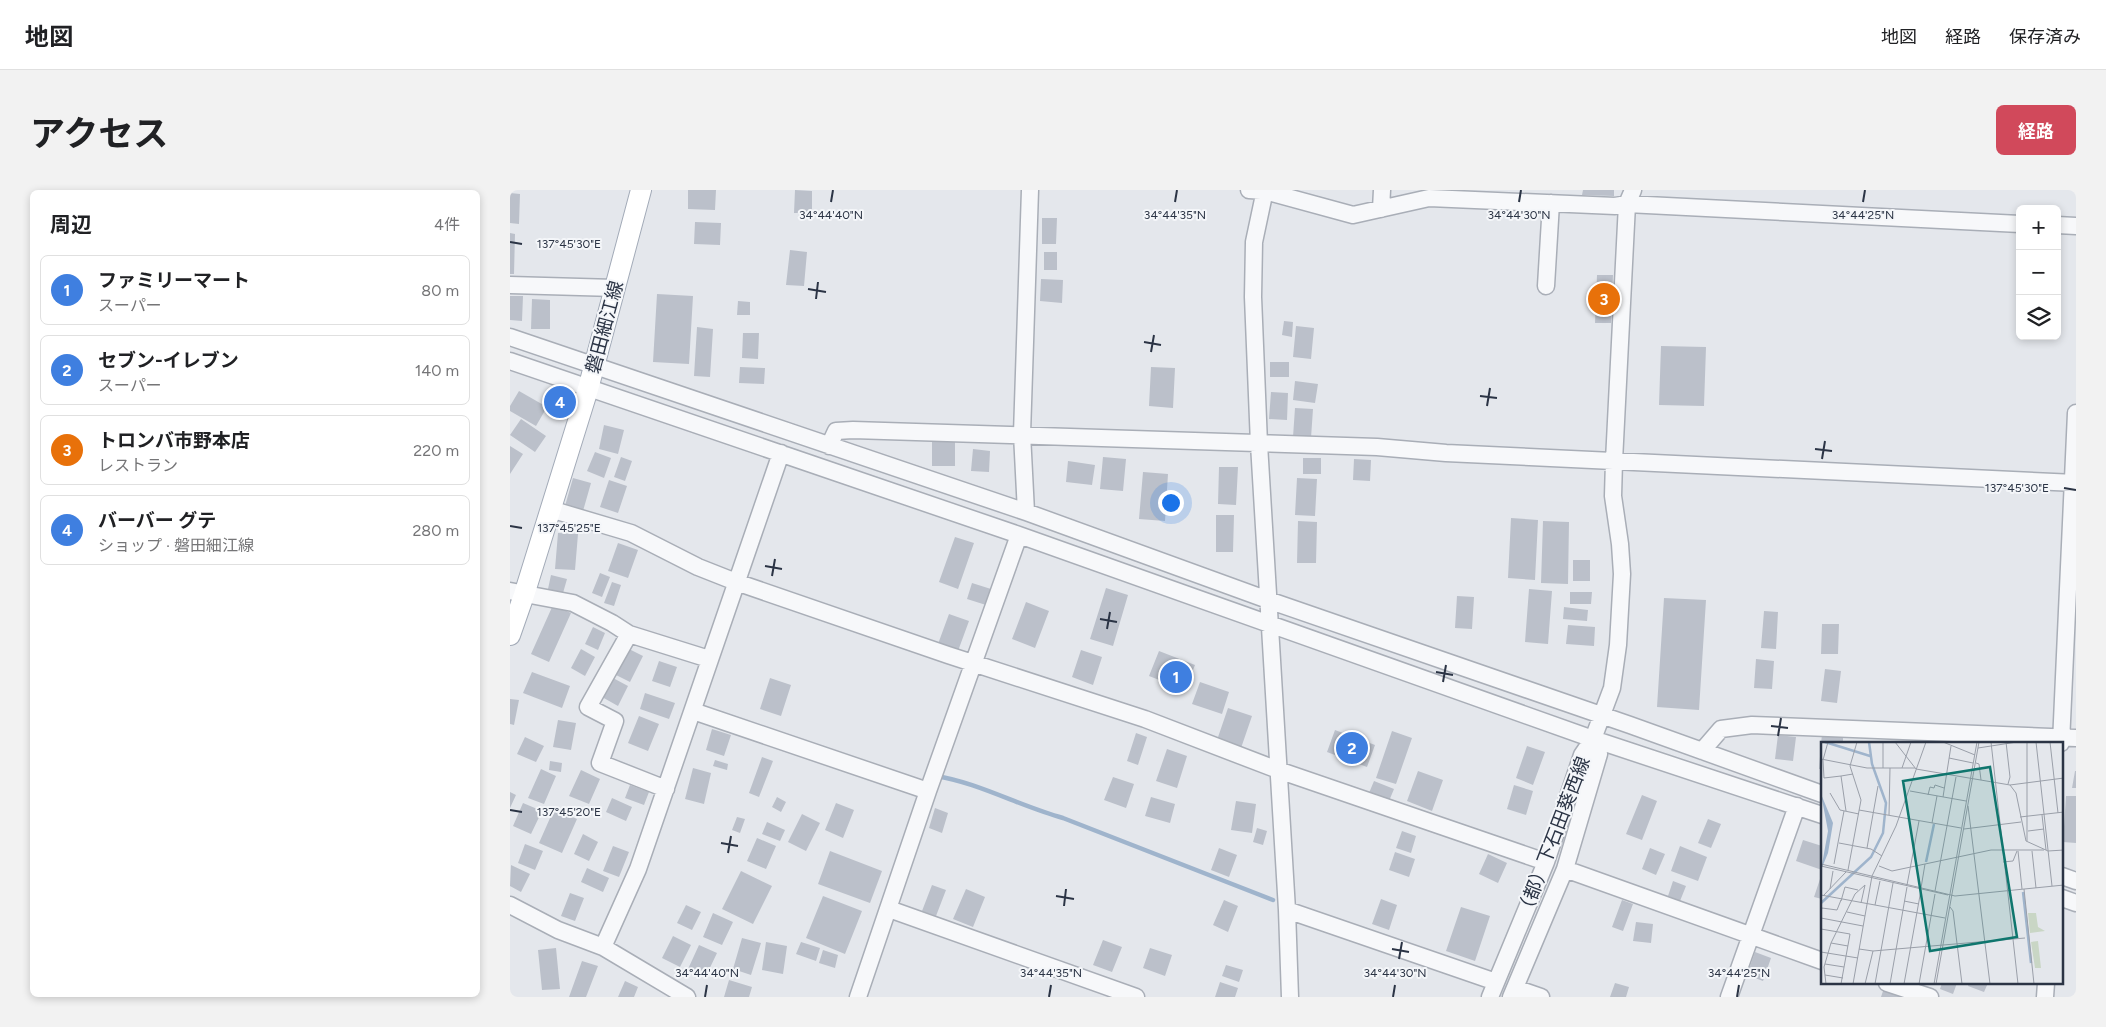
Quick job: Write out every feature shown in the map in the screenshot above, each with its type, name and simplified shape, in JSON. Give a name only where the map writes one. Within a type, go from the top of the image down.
[{"type":"main road","name":"磐田細江線","points":[[510,635],[517,593],[550,509],[588,389],[641,190]]},
{"type":"street","points":[[1026,512],[1022,434],[1030,190]]},
{"type":"street","points":[[1248,190],[1265,190],[1353,215],[1429,198],[1615,206],[1630,197],[2016,224]]},
{"type":"street","points":[[1265,190],[1254,242],[1253,279],[1259,444],[1287,910],[1290,997]]},
{"type":"street","points":[[1382,190],[1382,208]]},
{"type":"street","points":[[1593,739],[1612,688],[1618,645],[1622,574],[1613,496],[1630,197]]},
{"type":"street","points":[[1546,286],[1551,203]]},
{"type":"street","points":[[2061,225],[2076,226]]},
{"type":"street","points":[[510,285],[614,288]]},
{"type":"street","points":[[510,336],[1026,512],[1268,600],[1601,715],[1821,794]]},
{"type":"street","points":[[510,361],[1019,535],[1593,739],[1821,815]]},
{"type":"street","points":[[1702,751],[1721,729],[1752,726],[2066,740],[2076,413]]},
{"type":"street","points":[[829,446],[836,431],[1022,434],[1377,447],[1446,453],[2074,483]]},
{"type":"street","points":[[603,947],[638,869],[694,711],[709,660],[781,453]]},
{"type":"street","points":[[550,509],[631,534],[698,567],[736,582],[973,663],[1145,719],[1278,770],[1546,862]]},
{"type":"street","points":[[858,997],[890,909],[928,791],[1019,535]]},
{"type":"street","points":[[517,593],[573,603],[629,634],[709,660]]},
{"type":"street","points":[[629,634],[588,707],[615,721],[600,763],[666,789]]},
{"type":"street","points":[[694,711],[928,791]]},
{"type":"street","name":"（都）下石田葵西線","points":[[1493,990],[1546,862],[1582,755],[1593,739]]},
{"type":"street","name":"（都）下石田葵西線","points":[[1513,993],[1565,869],[1599,754],[1593,739]]},
{"type":"street","points":[[1729,997],[1797,806]]},
{"type":"street","points":[[1565,869],[1821,961]]},
{"type":"street","points":[[2064,877],[2076,881]]},
{"type":"street","points":[[2064,899],[2076,903]]},
{"type":"street","points":[[510,905],[558,930],[603,947],[687,997]]},
{"type":"street","points":[[890,909],[1136,997]]},
{"type":"street","points":[[1287,910],[1493,990]]},
{"type":"street","points":[[1890,984],[1930,997]]},
{"type":"street","points":[[2045,997],[2046,984]]},
{"type":"street","points":[[1513,993],[1541,997]]},
{"type":"building","points":[[688,190],[716,190],[715,210],[688,209]]},
{"type":"building","points":[[795,190],[812,191],[812,213],[794,213]]},
{"type":"building","points":[[1583,190],[1614,190],[1614,196],[1582,195]]},
{"type":"building","points":[[510,193],[520,194],[519,224],[510,223]]},
{"type":"building","points":[[1042,218],[1057,218],[1056,244],[1042,244]]},
{"type":"building","points":[[695,222],[721,223],[720,245],[694,244]]},
{"type":"building","points":[[510,233],[515,234],[514,274],[510,274]]},
{"type":"building","points":[[790,250],[807,252],[804,286],[786,285]]},
{"type":"building","points":[[1044,252],[1057,252],[1057,270],[1044,270]]},
{"type":"building","points":[[1597,275],[1613,275],[1611,323],[1595,323]]},
{"type":"building","points":[[1041,279],[1063,280],[1062,303],[1040,301]]},
{"type":"building","points":[[657,294],[693,296],[689,364],[653,362]]},
{"type":"building","points":[[510,296],[523,296],[522,321],[510,320]]},
{"type":"building","points":[[532,299],[550,300],[550,329],[531,329]]},
{"type":"building","points":[[738,301],[750,302],[750,315],[737,315]]},
{"type":"building","points":[[1284,321],[1293,322],[1292,337],[1282,335]]},
{"type":"building","points":[[1296,326],[1314,328],[1311,359],[1293,357]]},
{"type":"building","points":[[697,327],[713,329],[710,377],[694,376]]},
{"type":"building","points":[[743,333],[759,333],[758,359],[742,358]]},
{"type":"building","points":[[1661,346],[1706,347],[1704,406],[1659,405]]},
{"type":"building","points":[[1270,362],[1289,362],[1289,377],[1270,377]]},
{"type":"building","points":[[740,367],[765,368],[764,384],[739,383]]},
{"type":"building","points":[[1151,367],[1175,368],[1173,408],[1149,406]]},
{"type":"building","points":[[1295,381],[1318,384],[1315,403],[1293,400]]},
{"type":"building","points":[[519,391],[547,407],[536,426],[510,411],[510,406]]},
{"type":"building","points":[[1271,392],[1288,393],[1287,420],[1269,419]]},
{"type":"building","points":[[1295,408],[1313,409],[1311,438],[1293,437]]},
{"type":"building","points":[[521,419],[546,436],[535,452],[510,435]]},
{"type":"building","points":[[604,425],[624,430],[618,454],[599,449]]},
{"type":"building","points":[[955,438],[955,466],[932,466],[932,439]]},
{"type":"building","points":[[510,446],[523,454],[510,474]]},
{"type":"building","points":[[973,449],[990,451],[989,472],[971,471]]},
{"type":"building","points":[[595,452],[611,458],[604,478],[587,471]]},
{"type":"building","points":[[621,457],[632,461],[625,481],[614,477]]},
{"type":"building","points":[[1103,457],[1126,459],[1123,491],[1100,489]]},
{"type":"building","points":[[1303,458],[1321,458],[1321,474],[1303,474]]},
{"type":"building","points":[[1354,459],[1371,460],[1370,481],[1353,480]]},
{"type":"building","points":[[1068,461],[1095,465],[1092,485],[1066,482]]},
{"type":"building","points":[[1219,467],[1238,467],[1236,505],[1218,504]]},
{"type":"building","points":[[1143,472],[1168,474],[1165,521],[1139,519]]},
{"type":"building","points":[[573,478],[591,483],[583,511],[565,506]]},
{"type":"building","points":[[1297,478],[1317,479],[1315,516],[1295,515]]},
{"type":"building","points":[[609,480],[627,486],[618,513],[600,507]]},
{"type":"building","points":[[1216,515],[1234,515],[1233,552],[1216,552]]},
{"type":"building","points":[[1511,518],[1538,520],[1535,580],[1508,578]]},
{"type":"building","points":[[1298,521],[1317,522],[1316,563],[1297,563]]},
{"type":"building","points":[[1543,521],[1569,522],[1568,584],[1541,583]]},
{"type":"building","points":[[558,533],[578,534],[575,570],[555,569]]},
{"type":"building","points":[[955,537],[974,543],[958,589],[939,582]]},
{"type":"building","points":[[618,543],[638,550],[628,578],[608,571]]},
{"type":"building","points":[[1573,560],[1590,560],[1590,581],[1573,581]]},
{"type":"building","points":[[600,573],[610,577],[602,597],[592,593]]},
{"type":"building","points":[[551,575],[567,579],[563,593],[548,589]]},
{"type":"building","points":[[612,582],[621,585],[614,606],[604,603]]},
{"type":"building","points":[[972,583],[991,589],[986,605],[967,599]]},
{"type":"building","points":[[1106,588],[1128,595],[1113,646],[1090,639]]},
{"type":"building","points":[[1529,589],[1552,591],[1548,644],[1525,642]]},
{"type":"building","points":[[1570,592],[1592,592],[1591,604],[1570,604]]},
{"type":"building","points":[[1457,596],[1474,597],[1472,629],[1455,628]]},
{"type":"building","points":[[1664,598],[1706,600],[1699,710],[1657,707]]},
{"type":"building","points":[[1026,602],[1049,611],[1035,648],[1012,639]]},
{"type":"building","points":[[553,605],[571,613],[549,662],[531,654]]},
{"type":"building","points":[[1564,607],[1588,610],[1587,621],[1563,619]]},
{"type":"building","points":[[1764,611],[1778,612],[1776,649],[1761,648]]},
{"type":"building","points":[[949,614],[969,621],[958,651],[938,644]]},
{"type":"building","points":[[1822,624],[1839,624],[1838,654],[1821,654]]},
{"type":"building","points":[[1568,625],[1595,627],[1594,646],[1566,644]]},
{"type":"building","points":[[593,627],[605,633],[598,650],[585,644]]},
{"type":"building","points":[[627,648],[643,656],[630,682],[614,674]]},
{"type":"building","points":[[581,649],[595,657],[585,676],[571,668]]},
{"type":"building","points":[[1081,650],[1102,657],[1093,685],[1072,677]]},
{"type":"building","points":[[1159,651],[1195,665],[1185,690],[1149,676]]},
{"type":"building","points":[[1756,659],[1774,661],[1772,689],[1754,688]]},
{"type":"building","points":[[659,661],[677,667],[670,687],[652,681]]},
{"type":"building","points":[[1825,669],[1841,671],[1837,703],[1821,701]]},
{"type":"building","points":[[532,672],[570,686],[562,708],[523,693]]},
{"type":"building","points":[[613,678],[628,686],[618,706],[602,697]]},
{"type":"building","points":[[770,678],[791,685],[781,716],[760,709]]},
{"type":"building","points":[[1200,682],[1229,692],[1222,714],[1192,704]]},
{"type":"building","points":[[645,693],[675,703],[669,719],[640,709]]},
{"type":"building","points":[[510,699],[519,700],[514,725],[510,724]]},
{"type":"building","points":[[1228,708],[1252,716],[1240,751],[1216,743]]},
{"type":"building","points":[[639,716],[659,724],[648,751],[628,743]]},
{"type":"building","points":[[558,720],[576,723],[571,750],[553,747]]},
{"type":"building","points":[[712,729],[731,735],[724,756],[706,750]]},
{"type":"building","points":[[1335,730],[1375,745],[1367,767],[1327,752]]},
{"type":"building","points":[[1392,731],[1412,738],[1396,784],[1376,778]]},
{"type":"building","points":[[1136,733],[1147,737],[1138,765],[1127,761]]},
{"type":"building","points":[[1778,735],[1796,737],[1793,761],[1775,759]]},
{"type":"building","points":[[1822,735],[1843,736],[1843,742],[1821,742]]},
{"type":"building","points":[[525,737],[544,746],[536,762],[517,754]]},
{"type":"building","points":[[1821,744],[1821,769],[1819,769]]},
{"type":"building","points":[[1527,746],[1545,752],[1533,785],[1516,778]]},
{"type":"building","points":[[1167,749],[1187,756],[1177,788],[1156,781]]},
{"type":"building","points":[[762,757],[773,761],[759,797],[749,793]]},
{"type":"building","points":[[715,760],[728,764],[727,770],[713,766]]},
{"type":"building","points":[[550,761],[562,763],[561,772],[549,770]]},
{"type":"building","points":[[693,768],[711,773],[704,804],[685,799]]},
{"type":"building","points":[[541,769],[556,776],[544,804],[528,798]]},
{"type":"building","points":[[581,770],[600,779],[589,804],[569,796]]},
{"type":"building","points":[[1418,771],[1443,780],[1432,811],[1407,801]]},
{"type":"building","points":[[2075,771],[2076,788],[2072,788]]},
{"type":"building","points":[[1113,777],[1134,784],[1126,808],[1104,800]]},
{"type":"building","points":[[1374,781],[1394,789],[1389,801],[1369,793]]},
{"type":"building","points":[[630,785],[649,792],[644,805],[625,798]]},
{"type":"building","points":[[1514,785],[1533,791],[1526,815],[1507,809]]},
{"type":"building","points":[[510,792],[516,795],[510,808]]},
{"type":"building","points":[[1642,795],[1657,801],[1642,840],[1626,834]]},
{"type":"building","points":[[2066,796],[2076,796],[2076,843],[2064,842]]},
{"type":"building","points":[[777,797],[786,802],[781,812],[772,807]]},
{"type":"building","points":[[1151,797],[1175,804],[1170,823],[1145,816]]},
{"type":"building","points":[[612,798],[632,807],[626,821],[606,812]]},
{"type":"building","points":[[1236,801],[1256,804],[1252,833],[1231,830]]},
{"type":"building","points":[[523,803],[542,811],[531,834],[513,826]]},
{"type":"building","points":[[836,803],[854,810],[843,838],[825,830]]},
{"type":"building","points":[[935,808],[948,813],[942,833],[929,828]]},
{"type":"building","points":[[554,809],[577,819],[562,853],[539,843]]},
{"type":"building","points":[[802,814],[820,823],[806,851],[788,842]]},
{"type":"building","points":[[737,817],[745,819],[740,833],[732,830]]},
{"type":"building","points":[[1708,819],[1721,824],[1711,848],[1698,843]]},
{"type":"building","points":[[767,822],[785,830],[780,841],[762,834]]},
{"type":"building","points":[[1257,828],[1267,831],[1263,845],[1253,842]]},
{"type":"building","points":[[1402,831],[1416,836],[1411,853],[1396,848]]},
{"type":"building","points":[[583,834],[598,842],[589,861],[574,854]]},
{"type":"building","points":[[757,838],[776,846],[766,869],[747,861]]},
{"type":"building","points":[[1803,840],[1821,846],[1821,870],[1796,861]]},
{"type":"building","points":[[525,844],[543,851],[535,870],[518,863]]},
{"type":"building","points":[[613,846],[629,852],[619,877],[603,871]]},
{"type":"building","points":[[1680,846],[1707,857],[1698,881],[1671,871]]},
{"type":"building","points":[[1219,848],[1237,855],[1229,877],[1211,870]]},
{"type":"building","points":[[1650,848],[1665,854],[1656,875],[1642,869]]},
{"type":"building","points":[[830,851],[882,871],[870,903],[818,884]]},
{"type":"building","points":[[1395,852],[1415,859],[1409,877],[1389,870]]},
{"type":"building","points":[[1488,854],[1507,863],[1498,883],[1479,874]]},
{"type":"building","points":[[511,865],[530,874],[521,892],[510,886]]},
{"type":"building","points":[[587,868],[609,878],[603,892],[581,882]]},
{"type":"building","points":[[741,871],[772,886],[753,924],[722,909]]},
{"type":"building","points":[[1820,879],[1821,899],[1814,897]]},
{"type":"building","points":[[1673,881],[1686,886],[1680,901],[1668,896]]},
{"type":"building","points":[[932,885],[946,890],[936,916],[922,911]]},
{"type":"building","points":[[966,889],[985,897],[973,927],[953,919]]},
{"type":"building","points":[[570,893],[584,898],[575,921],[561,916]]},
{"type":"building","points":[[823,896],[862,911],[845,954],[806,938]]},
{"type":"building","points":[[1381,899],[1397,905],[1389,930],[1372,924]]},
{"type":"building","points":[[1224,900],[1238,906],[1228,932],[1213,925]]},
{"type":"building","points":[[1622,900],[1633,904],[1623,931],[1612,927]]},
{"type":"building","points":[[686,905],[701,912],[692,930],[677,923]]},
{"type":"building","points":[[1461,907],[1490,916],[1475,961],[1446,951]]},
{"type":"building","points":[[713,913],[733,922],[722,945],[703,937]]},
{"type":"building","points":[[1636,922],[1653,924],[1651,943],[1633,941]]},
{"type":"building","points":[[673,936],[691,945],[680,967],[662,958]]},
{"type":"building","points":[[742,938],[761,943],[751,975],[733,969]]},
{"type":"building","points":[[1103,940],[1122,947],[1112,972],[1093,965]]},
{"type":"building","points":[[766,942],[787,946],[783,974],[762,970]]},
{"type":"building","points":[[801,942],[820,948],[816,961],[796,954]]},
{"type":"building","points":[[699,945],[717,953],[706,976],[688,969]]},
{"type":"building","points":[[556,948],[560,989],[542,990],[538,950]]},
{"type":"building","points":[[1150,948],[1172,955],[1165,976],[1143,968]]},
{"type":"building","points":[[823,950],[838,955],[835,968],[819,963]]},
{"type":"building","points":[[1755,952],[1771,958],[1763,981],[1747,975]]},
{"type":"building","points":[[582,961],[598,966],[586,997],[569,997]]},
{"type":"building","points":[[1226,965],[1243,970],[1239,982],[1222,976]]},
{"type":"building","points":[[729,980],[752,987],[749,997],[724,997]]},
{"type":"building","points":[[625,981],[638,987],[634,997],[618,997]]},
{"type":"building","points":[[1220,982],[1238,988],[1235,997],[1215,997]]},
{"type":"building","points":[[1615,983],[1629,987],[1626,997],[1610,997]]},
{"type":"building","points":[[1942,984],[1957,984],[1953,994],[1940,989]]},
{"type":"building","points":[[1969,984],[1988,984],[1984,992],[1968,986]]},
{"type":"building","points":[[1884,988],[1904,997],[1881,997]]},
{"type":"waterway","points":[[936,776],[983,789],[1031,808],[1063,818],[1273,900]]},
{"type":"place","name":"トロンバ市野本店","points":[[1604,299]]},
{"type":"place","name":"バーバー グテ","points":[[560,402]]},
{"type":"place","name":"ファミリーマート","points":[[1176,677]]},
{"type":"place","name":"セブン-イレブン","points":[[1352,748]]}]
